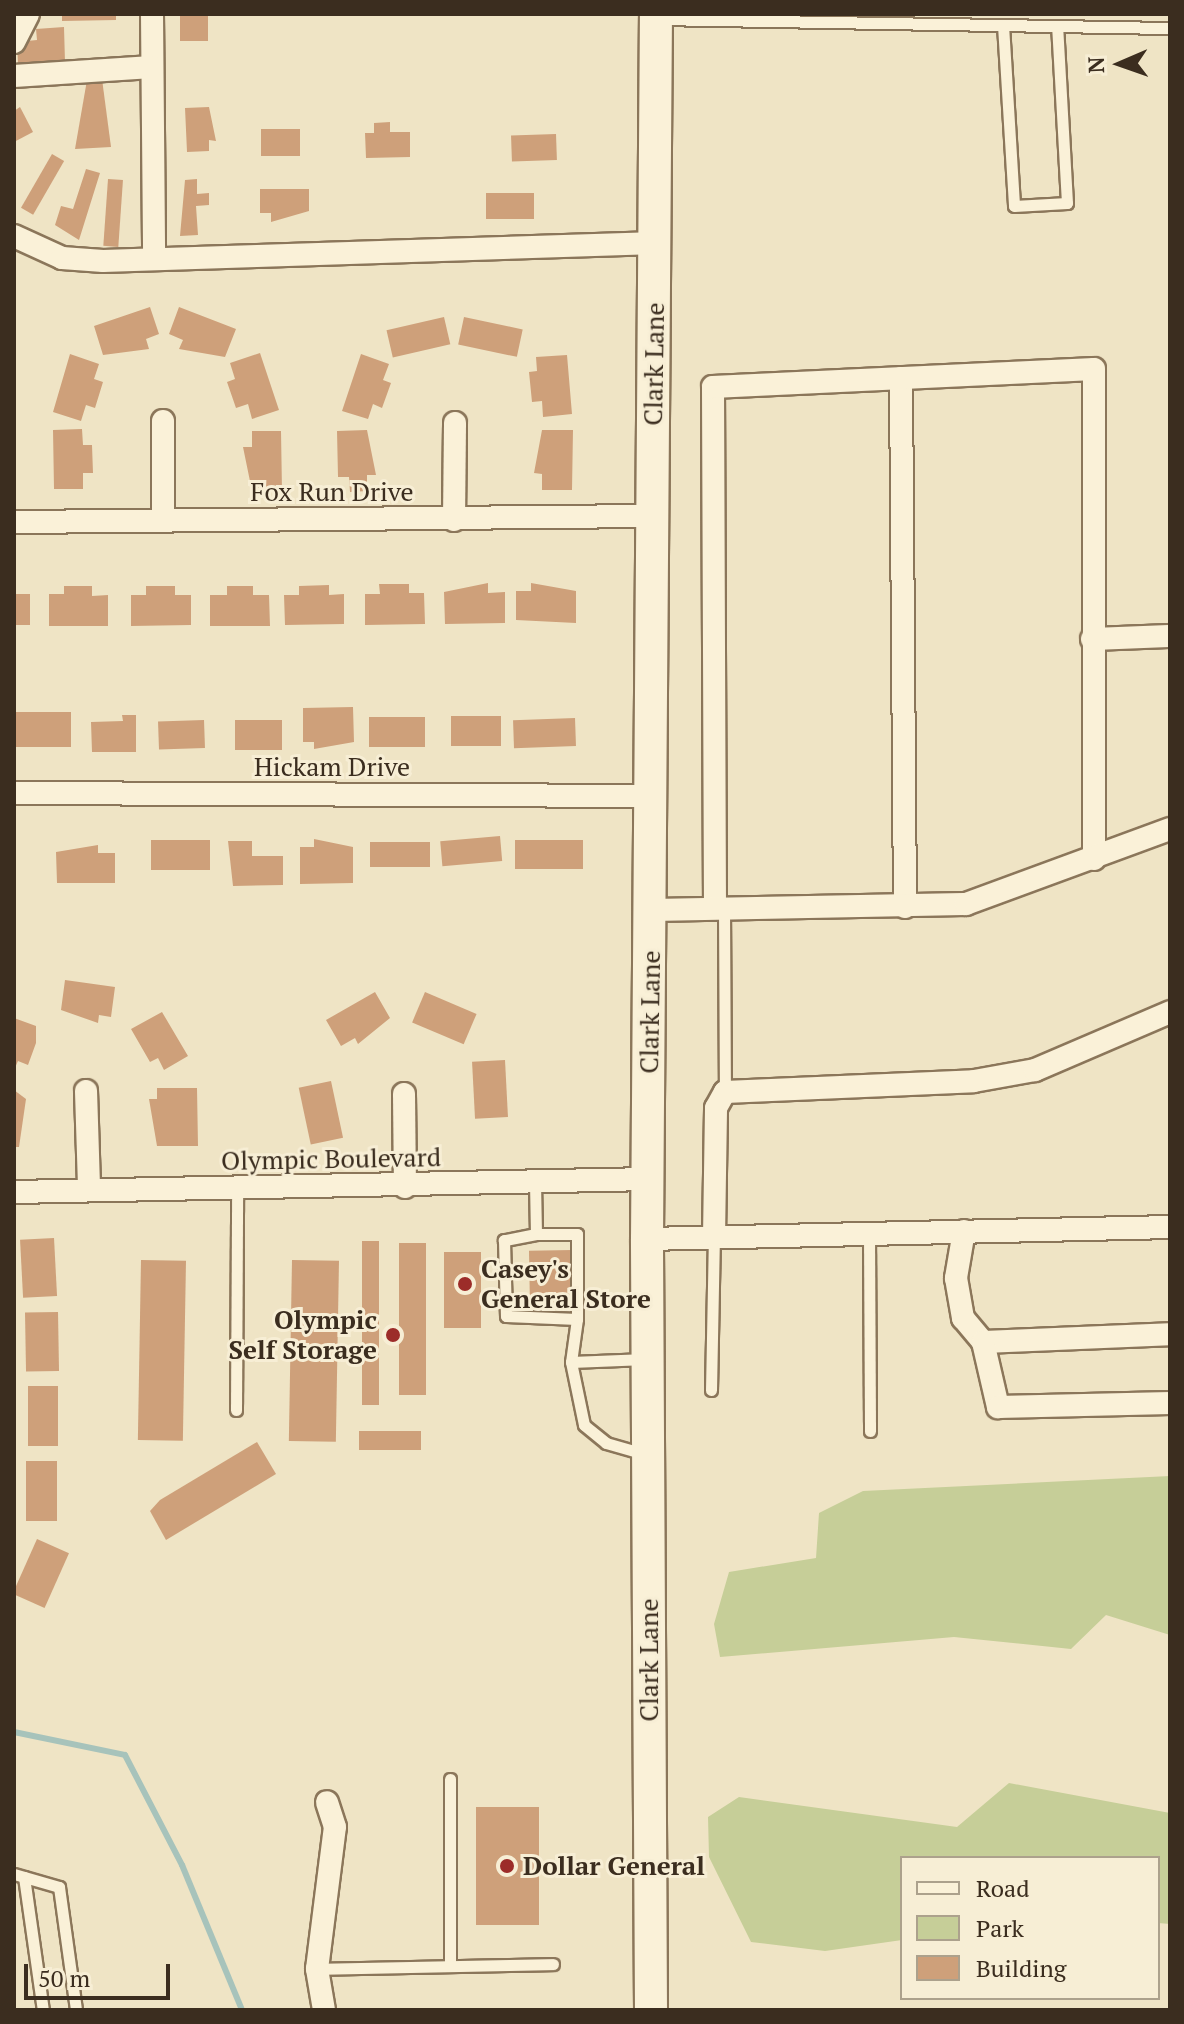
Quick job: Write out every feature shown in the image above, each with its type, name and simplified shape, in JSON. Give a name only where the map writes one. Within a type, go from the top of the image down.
[{"type":"main road","name":"Clark Lane","points":[[651,2010],[647,1239],[651,516],[657,243],[656,16]]},
{"type":"street","points":[[14,42],[28,14]]},
{"type":"street","points":[[152,14],[154,259]]},
{"type":"street","points":[[14,76],[152,67]]},
{"type":"street","points":[[14,236],[62,258],[154,259],[657,243]]},
{"type":"street","points":[[719,908],[713,387],[1094,369],[1094,859]]},
{"type":"street","points":[[901,378],[905,907]]},
{"type":"street","points":[[163,421],[163,520]]},
{"type":"street","points":[[454,520],[455,423]]},
{"type":"street","name":"Fox Run Drive","points":[[14,522],[651,516]]},
{"type":"street","points":[[1092,639],[1170,636]]},
{"type":"street","name":"Hickam Drive","points":[[14,793],[650,796]]},
{"type":"street","points":[[651,910],[966,904],[1170,829]]},
{"type":"street","points":[[714,1237],[716,1108],[725,1092],[989,1078],[1035,1070],[1170,1012]]},
{"type":"street","points":[[86,1091],[89,1189]]},
{"type":"street","points":[[404,1094],[405,1187]]},
{"type":"street","name":"Olympic Boulevard","points":[[14,1192],[405,1187],[649,1179]]},
{"type":"street","points":[[647,1239],[1170,1227]]},
{"type":"street","points":[[964,1231],[956,1278],[963,1318],[983,1342],[998,1407],[1170,1403]]},
{"type":"street","points":[[983,1342],[1170,1334]]},
{"type":"street","points":[[324,2010],[317,1969],[335,1827],[327,1802]]},
{"type":"lane","points":[[656,16],[1170,28]]},
{"type":"lane","points":[[1003,25],[1014,206],[1067,203],[1057,26]]},
{"type":"lane","points":[[719,908],[725,1092]]},
{"type":"lane","points":[[535,1182],[536,1234]]},
{"type":"lane","points":[[236,1410],[237,1188]]},
{"type":"lane","points":[[577,1319],[506,1316],[504,1240],[536,1234],[577,1234],[577,1319],[571,1362],[584,1425],[606,1443],[648,1455]]},
{"type":"lane","points":[[869,1234],[870,1431]]},
{"type":"lane","points":[[711,1390],[714,1237]]},
{"type":"lane","points":[[571,1362],[648,1358]]},
{"type":"lane","points":[[450,1779],[450,1965]]},
{"type":"lane","points":[[43,2010],[19,1875],[59,1887],[76,2010]]},
{"type":"lane","points":[[317,1969],[553,1964]]},
{"type":"green space","points":[[1170,1476],[1170,1635],[1106,1615],[1071,1649],[954,1637],[720,1657],[714,1624],[729,1572],[816,1558],[819,1513],[863,1491]]},
{"type":"green space","points":[[1009,1783],[1170,1813],[1170,1924],[1160,1923],[1160,1856],[900,1856],[900,1940],[825,1951],[751,1942],[709,1857],[708,1817],[739,1797],[957,1827]]},
{"type":"building","points":[[62,14],[116,14],[116,20],[62,21]]},
{"type":"building","points":[[180,14],[208,14],[208,41],[180,41]]},
{"type":"building","points":[[64,27],[65,62],[18,65],[17,42],[37,40],[36,29]]},
{"type":"building","points":[[102,79],[111,147],[75,149],[87,80]]},
{"type":"building","points":[[20,107],[33,132],[14,142],[14,111]]},
{"type":"building","points":[[209,107],[216,141],[209,140],[209,151],[187,152],[185,108]]},
{"type":"building","points":[[390,122],[390,132],[410,132],[410,157],[366,158],[365,133],[374,133],[374,123]]},
{"type":"building","points":[[261,129],[300,129],[300,156],[261,156]]},
{"type":"building","points":[[556,134],[557,160],[512,162],[511,136]]},
{"type":"building","points":[[52,154],[64,161],[33,215],[21,208]]},
{"type":"building","points":[[86,169],[100,173],[79,240],[55,225],[61,206],[73,209]]},
{"type":"building","points":[[108,179],[123,180],[118,247],[103,246]]},
{"type":"building","points":[[197,179],[197,194],[209,193],[209,205],[196,206],[198,235],[180,236],[185,180]]},
{"type":"building","points":[[260,189],[309,189],[309,211],[271,222],[271,213],[260,213]]},
{"type":"building","points":[[486,193],[534,193],[534,219],[486,219]]},
{"type":"building","points":[[150,307],[159,334],[146,339],[149,349],[103,355],[94,326]]},
{"type":"building","points":[[179,307],[236,329],[225,357],[179,349],[183,340],[169,334]]},
{"type":"building","points":[[444,317],[450,344],[393,358],[387,330]]},
{"type":"building","points":[[464,317],[523,329],[517,357],[458,344]]},
{"type":"building","points":[[260,353],[279,410],[252,419],[248,404],[236,408],[227,382],[235,379],[230,363]]},
{"type":"building","points":[[70,354],[99,364],[94,379],[103,382],[95,408],[86,405],[81,421],[53,412]]},
{"type":"building","points":[[361,354],[389,364],[383,380],[391,383],[382,408],[373,404],[368,419],[342,411]]},
{"type":"building","points":[[567,355],[572,414],[543,417],[542,401],[532,402],[529,372],[537,371],[536,357]]},
{"type":"building","points":[[82,429],[83,445],[92,445],[93,473],[83,473],[83,489],[54,489],[53,430]]},
{"type":"building","points":[[367,430],[376,475],[367,475],[367,491],[350,492],[349,477],[338,477],[337,431]]},
{"type":"building","points":[[542,430],[573,430],[572,490],[542,490],[542,474],[534,473]]},
{"type":"building","points":[[252,431],[281,431],[282,491],[252,491],[243,447],[252,447]]},
{"type":"building","points":[[488,583],[488,593],[505,592],[505,623],[445,624],[444,592]]},
{"type":"building","points":[[531,583],[576,591],[576,623],[516,620],[516,591],[531,591]]},
{"type":"building","points":[[379,584],[409,584],[409,593],[424,593],[425,624],[365,625],[365,594],[380,594]]},
{"type":"building","points":[[329,585],[329,595],[344,594],[344,624],[285,625],[284,595],[299,595],[299,586]]},
{"type":"building","points":[[64,586],[92,586],[92,596],[108,595],[108,626],[49,626],[49,594],[64,594]]},
{"type":"building","points":[[146,586],[175,586],[175,595],[191,595],[191,625],[131,626],[131,595],[146,595]]},
{"type":"building","points":[[227,586],[253,586],[253,595],[269,595],[270,626],[210,626],[210,595],[227,595]]},
{"type":"building","points":[[14,594],[30,594],[30,625],[14,625]]},
{"type":"building","points":[[353,707],[354,742],[314,749],[314,742],[303,742],[303,708]]},
{"type":"building","points":[[14,712],[71,712],[71,747],[14,747]]},
{"type":"building","points":[[122,715],[136,715],[136,752],[92,752],[91,722],[123,721]]},
{"type":"building","points":[[451,716],[501,716],[501,746],[451,746]]},
{"type":"building","points":[[369,717],[425,717],[425,747],[369,747]]},
{"type":"building","points":[[575,718],[576,746],[514,748],[513,720]]},
{"type":"building","points":[[204,720],[205,748],[159,750],[158,722]]},
{"type":"building","points":[[235,720],[282,720],[282,750],[235,750]]},
{"type":"building","points":[[500,836],[502,861],[442,866],[440,841]]},
{"type":"building","points":[[314,839],[353,847],[353,883],[300,884],[300,847],[314,847]]},
{"type":"building","points":[[151,840],[210,840],[210,870],[151,870]]},
{"type":"building","points":[[515,840],[583,840],[583,869],[515,869]]},
{"type":"building","points":[[228,841],[252,841],[252,856],[283,856],[283,885],[233,886]]},
{"type":"building","points":[[370,842],[430,842],[430,867],[370,867]]},
{"type":"building","points":[[98,845],[98,853],[115,853],[115,883],[57,883],[56,852]]},
{"type":"building","points":[[65,980],[115,987],[111,1017],[99,1015],[98,1023],[61,1010]]},
{"type":"building","points":[[375,992],[390,1018],[358,1044],[355,1038],[341,1046],[326,1020]]},
{"type":"building","points":[[425,992],[477,1014],[464,1044],[412,1022]]},
{"type":"building","points":[[162,1012],[188,1056],[164,1070],[158,1058],[150,1062],[131,1029]]},
{"type":"building","points":[[14,1018],[36,1026],[36,1043],[28,1065],[18,1061],[14,1070]]},
{"type":"building","points":[[505,1060],[508,1117],[475,1119],[472,1062]]},
{"type":"building","points":[[331,1081],[343,1138],[311,1145],[299,1088]]},
{"type":"building","points":[[157,1088],[197,1088],[198,1146],[157,1146],[149,1099],[157,1099]]},
{"type":"building","points":[[14,1090],[26,1099],[19,1147],[14,1147]]},
{"type":"building","points":[[54,1238],[57,1296],[23,1298],[20,1240]]},
{"type":"building","points":[[362,1241],[379,1241],[379,1405],[362,1405]]},
{"type":"building","points":[[399,1243],[426,1243],[426,1395],[399,1395]]},
{"type":"building","points":[[572,1250],[573,1309],[530,1310],[529,1251]]},
{"type":"building","points":[[444,1252],[481,1252],[481,1328],[444,1328]]},
{"type":"building","points":[[141,1260],[186,1261],[183,1441],[138,1440]]},
{"type":"building","points":[[292,1260],[339,1261],[336,1442],[289,1441]]},
{"type":"building","points":[[58,1312],[59,1371],[26,1372],[25,1313]]},
{"type":"building","points":[[28,1386],[58,1386],[58,1446],[28,1446]]},
{"type":"building","points":[[359,1431],[421,1431],[421,1450],[359,1450]]},
{"type":"building","points":[[257,1442],[276,1474],[166,1540],[150,1511],[160,1500]]},
{"type":"building","points":[[26,1461],[57,1461],[57,1521],[26,1521]]},
{"type":"building","points":[[37,1539],[69,1553],[45,1608],[14,1594]]},
{"type":"building","name":"Dollar General","points":[[476,1807],[539,1807],[539,1925],[476,1925]]},
{"type":"waterway","points":[[14,1732],[125,1755],[182,1865],[242,2010]]},
{"type":"place","name":"Casey's General Store","points":[[465,1284]]},
{"type":"place","name":"Olympic Self Storage","points":[[393,1335]]},
{"type":"place","name":"Dollar General","points":[[507,1866]]}]
